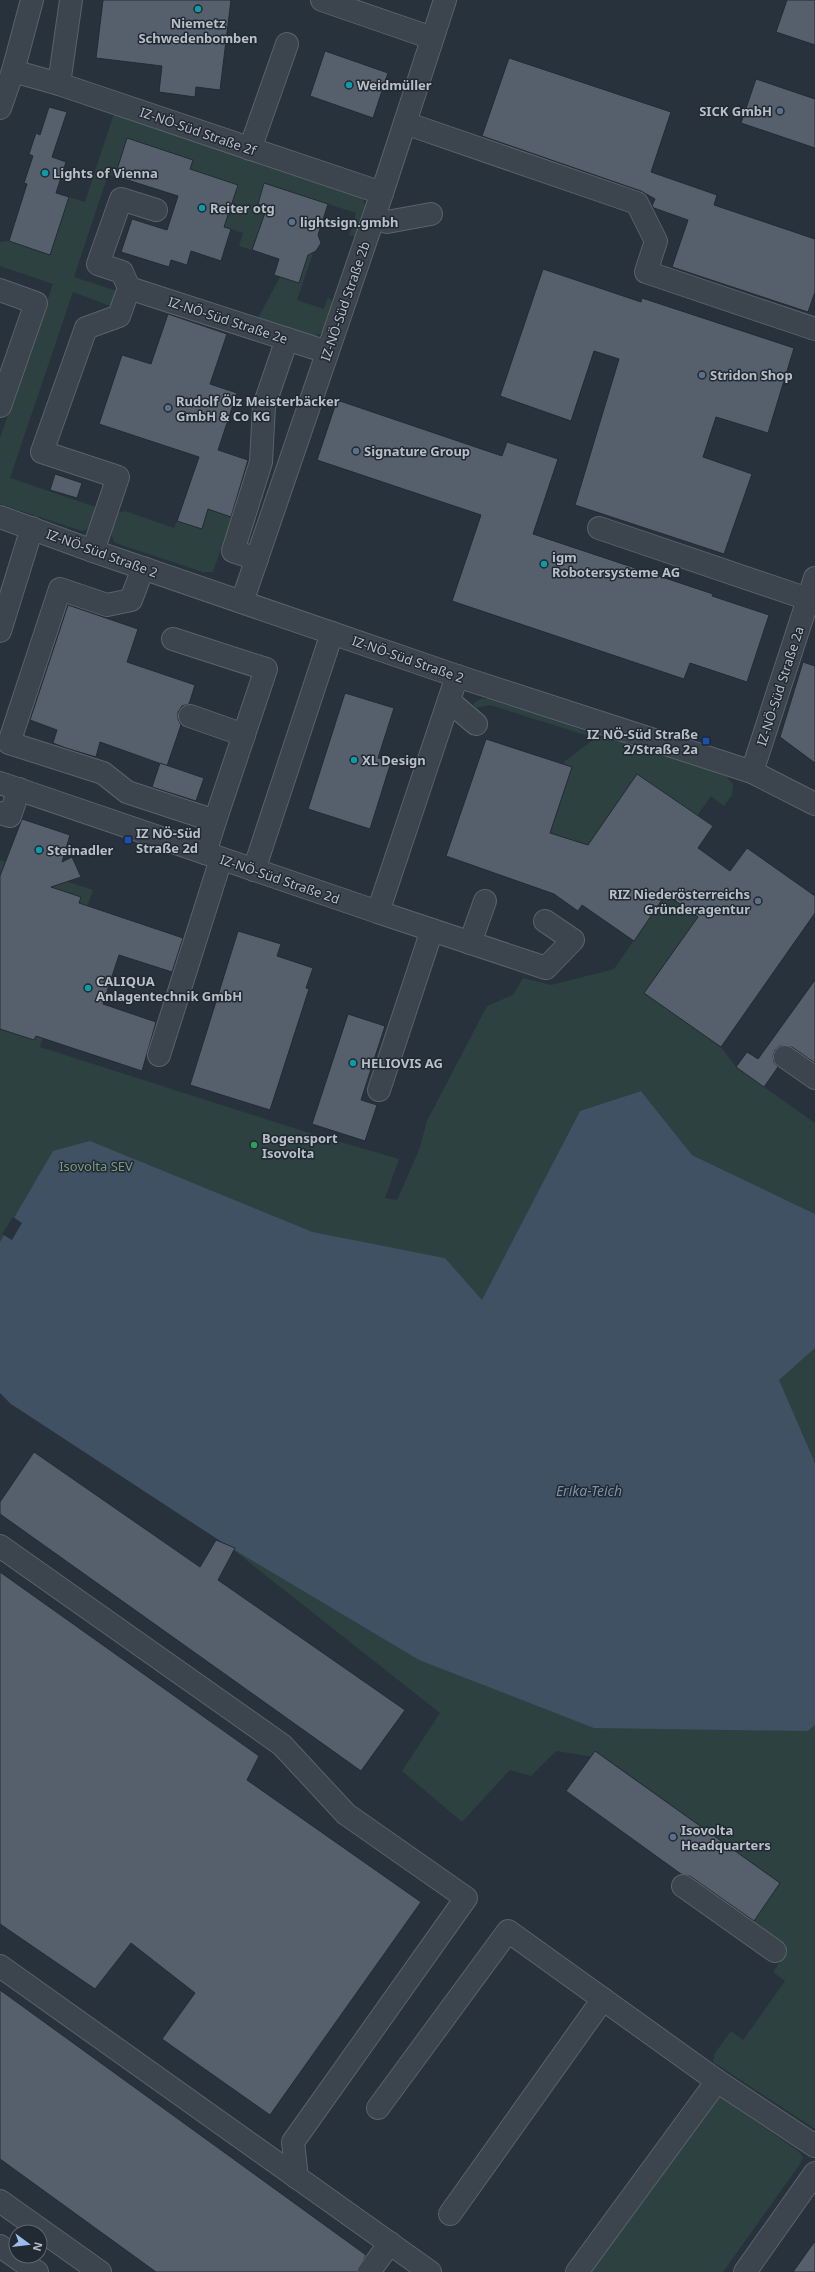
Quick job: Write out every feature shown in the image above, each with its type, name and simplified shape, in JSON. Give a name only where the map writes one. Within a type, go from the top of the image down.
[{"type":"street","points":[[0,107],[13,71],[32,0]]},
{"type":"street","points":[[59,84],[72,0]]},
{"type":"street","points":[[322,0],[432,38]]},
{"type":"street","name":"IZ-NÖ-Süd Straße 2b","points":[[242,602],[374,217],[445,0]]},
{"type":"street","points":[[250,149],[287,44]]},
{"type":"street","name":"IZ-NÖ-Süd Straße 2f","points":[[13,71],[59,84],[382,193]]},
{"type":"street","points":[[405,123],[637,204],[656,241],[646,272],[815,329]]},
{"type":"street","points":[[93,551],[118,477],[42,452],[86,328],[119,316],[129,288],[122,272],[98,264],[121,199],[156,210]]},
{"type":"street","points":[[374,217],[388,222],[431,214]]},
{"type":"street","name":"IZ-NÖ-Süd Straße 2e","points":[[129,288],[327,352]]},
{"type":"street","points":[[0,290],[36,303],[0,406]]},
{"type":"street","points":[[257,559],[232,551],[261,462],[264,406],[287,339]]},
{"type":"street","name":"IZ-NÖ-Süd Straße 2","points":[[0,516],[93,551],[457,676],[752,772],[815,804]]},
{"type":"street","points":[[0,631],[32,528]]},
{"type":"street","points":[[598,528],[808,599]]},
{"type":"street","points":[[143,568],[131,600],[108,605],[60,589],[9,743],[104,773],[127,792],[215,821]]},
{"type":"street","name":"IZ-NÖ-Süd Straße 2a","points":[[752,772],[815,578]]},
{"type":"street","points":[[254,870],[332,633]]},
{"type":"street","points":[[159,1055],[213,856],[215,821],[266,669],[173,640]]},
{"type":"street","points":[[378,912],[457,676]]},
{"type":"street","points":[[449,701],[476,724]]},
{"type":"street","points":[[190,716],[244,735]]},
{"type":"street","points":[[0,812],[10,816],[9,786]]},
{"type":"street","name":"IZ-NÖ-Süd Straße 2d","points":[[9,786],[546,968],[573,940],[545,921]]},
{"type":"street","points":[[117,823],[127,792]]},
{"type":"street","points":[[470,943],[485,901]]},
{"type":"street","points":[[379,1090],[432,930]]},
{"type":"street","points":[[785,1056],[815,1078]]},
{"type":"street","points":[[0,1546],[282,1746],[346,1814],[466,1898],[293,2142],[297,2178]]},
{"type":"street","points":[[683,1886],[775,1951]]},
{"type":"street","points":[[378,2108],[508,1931],[717,2081],[815,2146]]},
{"type":"street","points":[[0,1966],[430,2272]]},
{"type":"street","points":[[450,2214],[603,1999]]},
{"type":"street","points":[[578,2272],[717,2081]]},
{"type":"street","points":[[745,2272],[815,2173]]},
{"type":"street","points":[[0,2201],[100,2272]]},
{"type":"street","points":[[369,2272],[390,2243]]},
{"type":"street","points":[[0,2246],[37,2272]]},
{"type":"green space","points":[[114,113],[360,196],[365,205],[366,216],[362,227],[356,236],[349,236],[356,213],[264,183],[267,207],[252,250],[239,246],[243,233],[224,227],[237,185],[190,169],[193,160],[127,138],[115,176],[108,175],[74,277],[120,292],[120,301],[110,306],[73,292],[10,478],[99,508],[91,528],[82,531],[0,504],[0,438],[53,284],[0,266],[0,242],[9,241],[50,255],[69,197],[85,202]]},
{"type":"green space","points":[[309,252],[313,253],[297,300],[324,309],[328,297],[335,304],[326,329],[318,335],[313,336],[258,318],[280,277],[299,283]]},
{"type":"green space","points":[[208,509],[232,517],[213,572],[203,572],[115,543],[113,539],[111,529],[112,524],[120,512],[125,511],[174,528],[177,521],[202,529]]},
{"type":"green space","points":[[494,698],[569,721],[569,725],[599,737],[619,738],[726,776],[733,784],[732,795],[724,806],[711,796],[697,816],[637,774],[588,845],[550,833],[572,767],[563,763],[595,738],[490,705],[476,708],[473,704],[480,699]]},
{"type":"green space","name":"Isovolta SEV","points":[[0,860],[93,890],[40,1047],[303,1131],[399,1159],[385,1198],[397,1200],[419,1150],[427,1121],[487,1006],[513,995],[523,978],[551,985],[614,969],[666,894],[698,917],[644,993],[721,1047],[736,1067],[815,1123],[815,1214],[692,1155],[641,1091],[580,1111],[482,1301],[445,1258],[313,1232],[195,1184],[0,1345]]},
{"type":"green space","points":[[815,1348],[815,1463],[778,1380]]},
{"type":"green space","points":[[231,1548],[419,1660],[808,1731],[815,1725],[815,2129],[713,2062],[715,2053],[731,2031],[743,2040],[785,1981],[773,1972],[787,1952],[751,1924],[780,1883],[607,1759],[556,1751],[531,1776],[510,1770],[462,1822],[402,1771],[440,1713]]},
{"type":"green space","points":[[721,2097],[798,2151],[803,2157],[800,2164],[723,2272],[586,2272],[707,2103]]},
{"type":"water","name":"Erika-Teich","points":[[641,1091],[692,1155],[815,1214],[815,1348],[779,1380],[815,1463],[815,1725],[808,1731],[594,1728],[419,1660],[231,1548],[11,1404],[0,1393],[0,1242],[53,1151],[90,1141],[313,1232],[445,1258],[482,1300],[580,1111]]},
{"type":"pier","points":[[13,1217],[22,1223],[12,1240],[2,1234]]},
{"type":"building","points":[[103,0],[231,0],[220,90],[196,87],[195,97],[159,92],[162,66],[96,58]]},
{"type":"building","points":[[787,0],[815,0],[815,45],[776,32]]},
{"type":"building","name":"Weidmüller","points":[[325,51],[388,73],[373,118],[310,96]]},
{"type":"building","points":[[509,58],[671,112],[651,172],[717,195],[714,205],[815,239],[815,292],[808,312],[672,267],[688,220],[654,208],[652,206],[655,199],[641,191],[482,136]]},
{"type":"building","name":"SICK GmbH","points":[[756,79],[815,99],[815,148],[741,123]]},
{"type":"building","name":"Lights of Vienna","points":[[49,107],[67,112],[52,157],[66,162],[56,193],[69,197],[50,255],[9,241],[27,184],[24,183],[33,156],[29,154],[36,133],[40,135]]},
{"type":"building","name":"Reiter otg","points":[[127,138],[193,160],[190,169],[238,185],[224,227],[231,229],[221,261],[191,251],[187,265],[171,260],[169,267],[121,252],[132,219],[167,230],[178,196],[115,176]]},
{"type":"building","name":"lightsign.gmbh","points":[[264,183],[328,204],[318,235],[321,243],[316,251],[308,255],[299,283],[274,275],[279,259],[252,250],[267,207],[258,204]]},
{"type":"building","points":[[543,269],[641,302],[642,298],[794,348],[768,433],[716,417],[703,457],[752,474],[724,554],[575,505],[619,359],[594,351],[571,421],[500,396]]},
{"type":"building","name":"Rudolf Ölz Meisterbäcker GmbH & Co KG","points":[[168,314],[227,334],[210,384],[237,393],[218,450],[248,460],[231,517],[208,509],[202,529],[177,521],[199,457],[99,424],[122,355],[151,364]]},
{"type":"building","name":"igm Robotersysteme AG","points":[[337,400],[502,456],[507,442],[558,459],[533,534],[713,594],[712,596],[769,615],[747,682],[690,663],[684,679],[452,601],[481,515],[317,460]]},
{"type":"building","points":[[55,474],[82,483],[77,498],[50,490]]},
{"type":"building","points":[[68,605],[138,629],[127,662],[195,685],[189,704],[182,706],[178,712],[178,719],[181,725],[167,766],[100,742],[96,757],[66,748],[53,743],[57,730],[30,720]]},
{"type":"building","points":[[803,662],[815,666],[815,763],[780,737]]},
{"type":"building","name":"XL Design","points":[[345,693],[394,708],[378,758],[391,762],[370,829],[308,809]]},
{"type":"building","points":[[486,739],[572,767],[550,833],[588,845],[637,774],[713,826],[698,848],[730,871],[747,848],[815,896],[815,913],[721,1047],[644,993],[698,917],[666,894],[634,941],[582,905],[578,911],[554,894],[446,856]]},
{"type":"building","points":[[160,763],[204,778],[196,801],[152,787]]},
{"type":"building","points":[[22,819],[70,835],[62,862],[72,857],[81,877],[51,887],[81,897],[79,903],[183,938],[172,972],[119,955],[103,1004],[156,1022],[142,1071],[36,1036],[34,1040],[0,1029],[0,876]]},
{"type":"building","points":[[238,931],[281,944],[277,956],[313,968],[306,988],[309,989],[270,1110],[190,1085]]},
{"type":"building","points":[[815,980],[815,1063],[792,1047],[780,1046],[775,1050],[773,1056],[774,1062],[778,1067],[764,1087],[736,1067],[747,1052],[758,1059]]},
{"type":"building","name":"HELIOVIS AG","points":[[348,1014],[385,1026],[361,1100],[377,1105],[365,1141],[312,1124]]},
{"type":"building","points":[[34,1452],[200,1567],[216,1540],[235,1548],[218,1580],[405,1710],[361,1771],[0,1514],[0,1502]]},
{"type":"building","points":[[0,1572],[259,1756],[247,1780],[421,1902],[270,2115],[162,2039],[195,1993],[131,1943],[95,1989],[0,1924]]},
{"type":"building","name":"Isovolta Headquarters","points":[[595,1751],[780,1883],[754,1921],[690,1876],[681,1874],[566,1791]]},
{"type":"building","points":[[0,1990],[366,2255],[357,2272],[156,2272],[0,2159]]},
{"type":"building","points":[[815,2241],[815,2272],[793,2272]]},
{"type":"place","name":"Niemetz Schwedenbomben","points":[[198,9]]},
{"type":"place","name":"Weidmüller","points":[[349,85]]},
{"type":"place","name":"SICK GmbH","points":[[780,111]]},
{"type":"place","name":"Lights of Vienna","points":[[45,173]]},
{"type":"place","name":"Reiter otg","points":[[202,208]]},
{"type":"place","name":"lightsign.gmbh","points":[[292,222]]},
{"type":"place","name":"Stridon Shop","points":[[702,375]]},
{"type":"place","name":"Rudolf Ölz Meisterbäcker GmbH & Co KG","points":[[168,408]]},
{"type":"place","name":"Signature Group","points":[[356,451]]},
{"type":"place","name":"igm Robotersysteme AG","points":[[544,564]]},
{"type":"place","name":"IZ NÖ-Süd Straße 2/Straße 2a","points":[[706,741]]},
{"type":"place","name":"XL Design","points":[[354,760]]},
{"type":"place","name":"IZ NÖ-Süd Straße 2d","points":[[128,840]]},
{"type":"place","name":"Steinadler","points":[[39,850]]},
{"type":"place","name":"RIZ Niederösterreichs Gründeragentur","points":[[758,901]]},
{"type":"place","name":"CALIQUA Anlagentechnik GmbH","points":[[88,988]]},
{"type":"place","name":"HELIOVIS AG","points":[[353,1063]]},
{"type":"place","name":"Bogensport Isovolta","points":[[254,1145]]},
{"type":"place","name":"Isovolta Headquarters","points":[[673,1837]]}]
